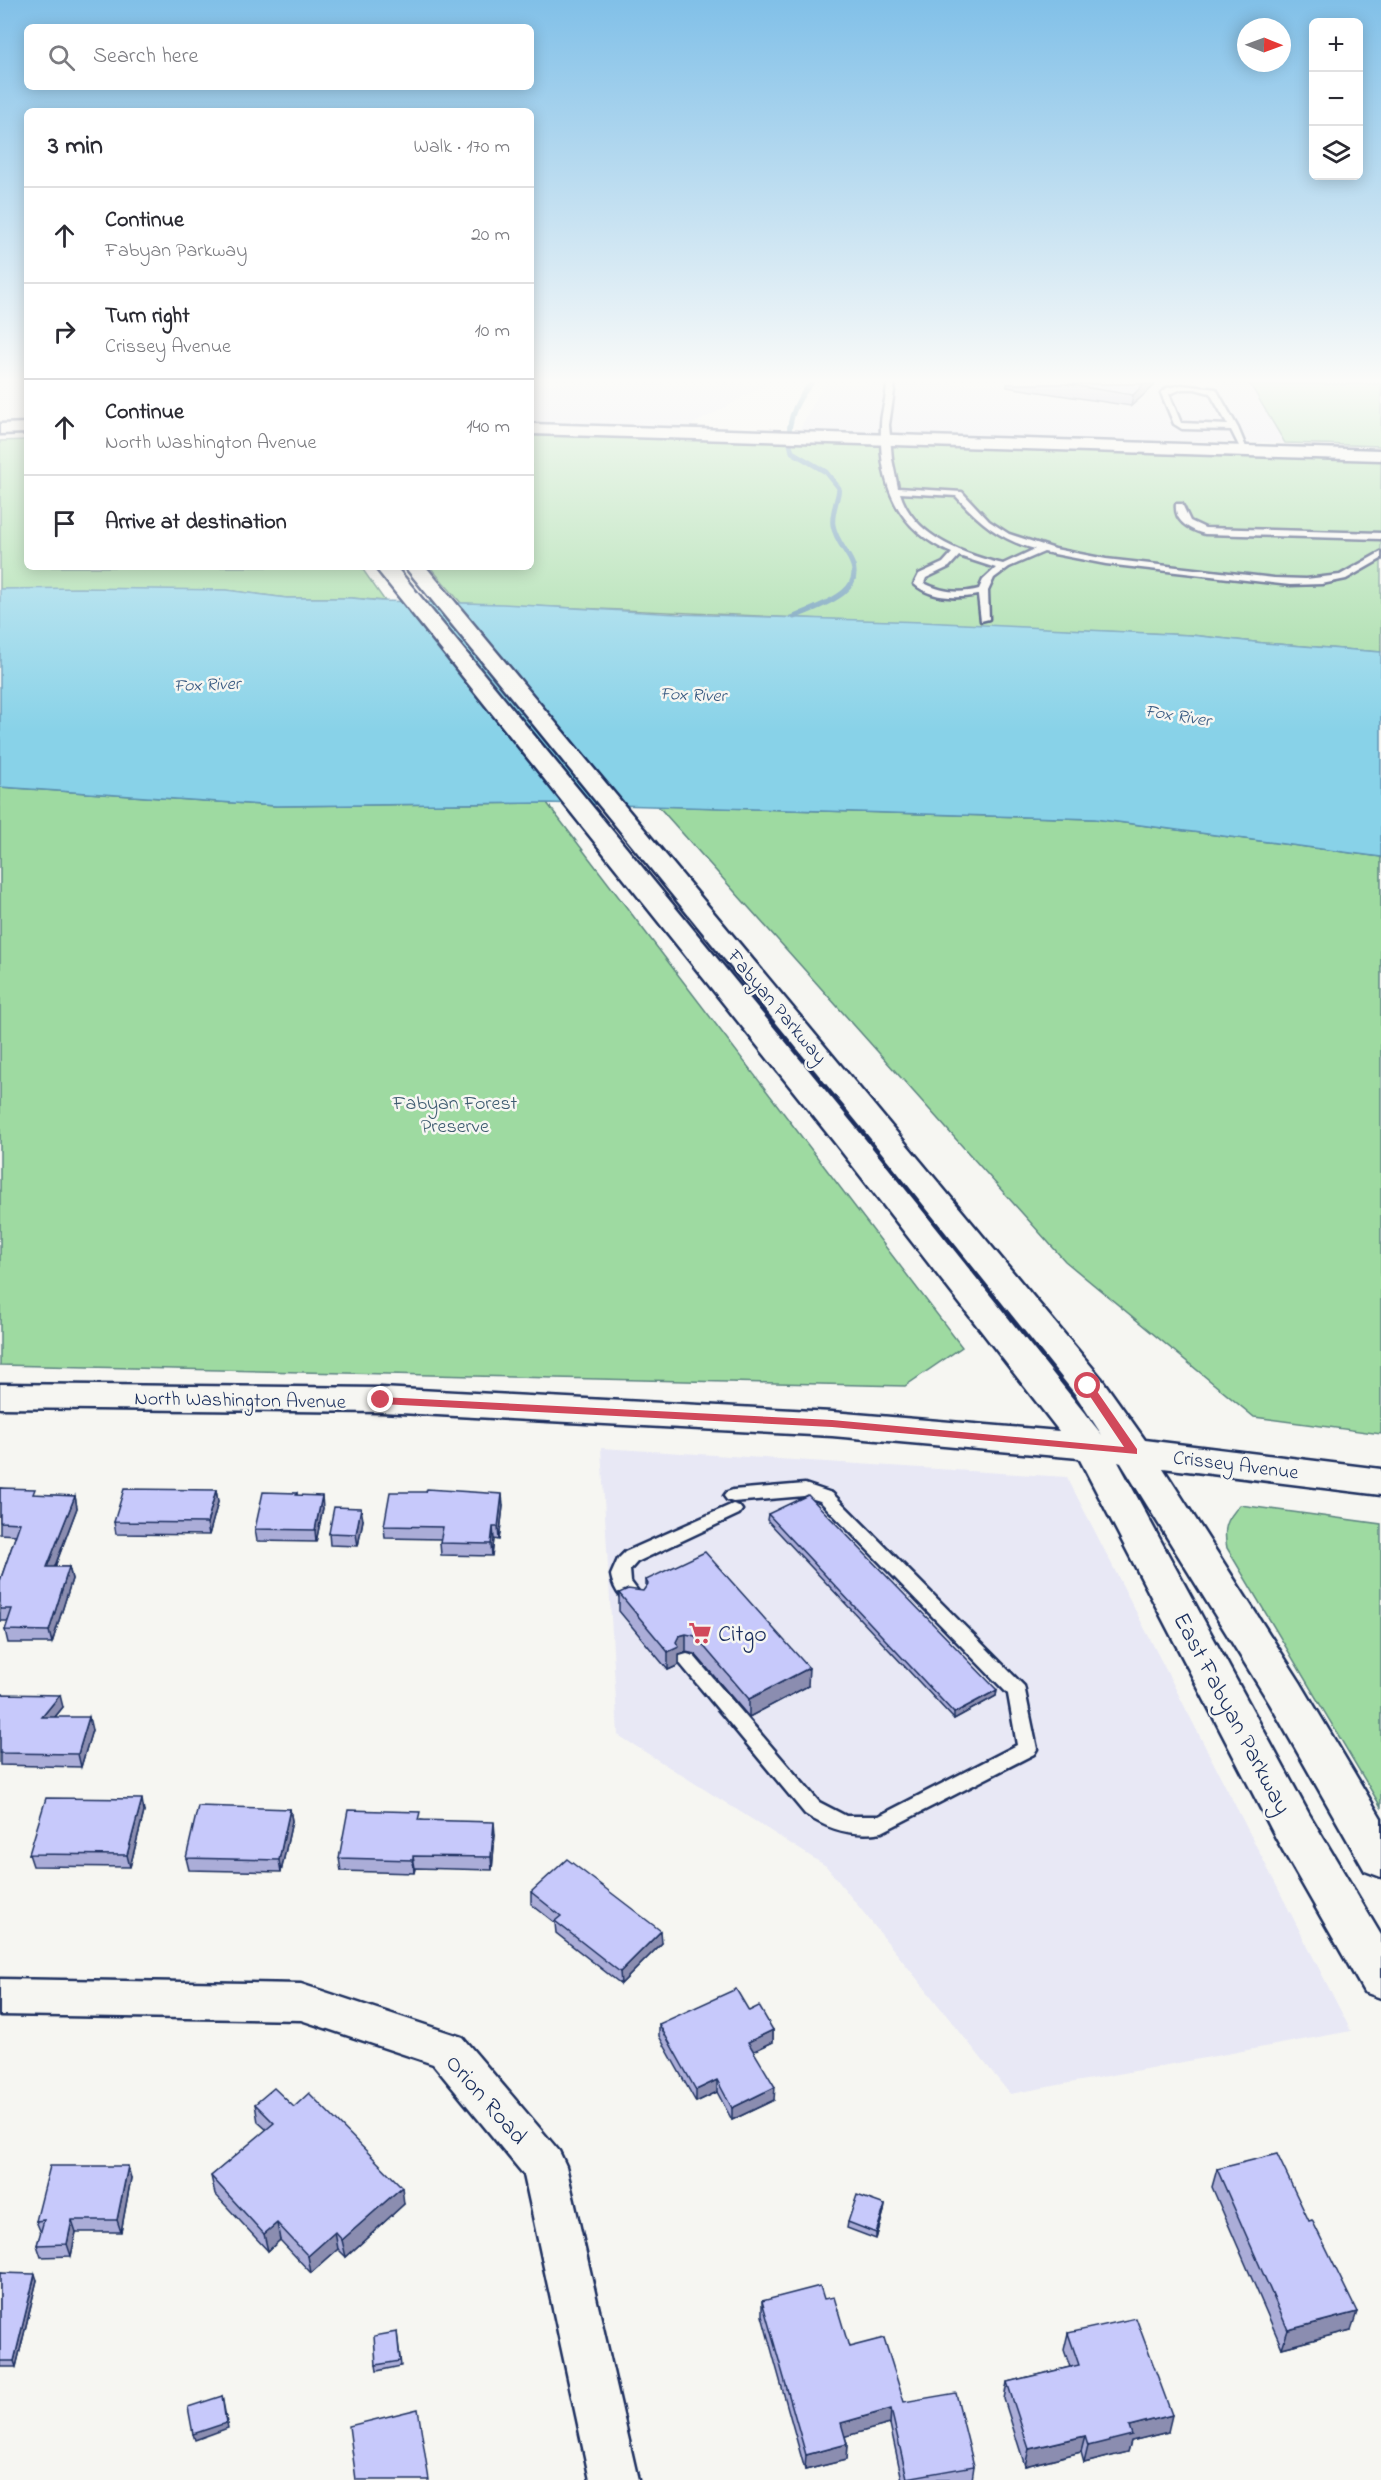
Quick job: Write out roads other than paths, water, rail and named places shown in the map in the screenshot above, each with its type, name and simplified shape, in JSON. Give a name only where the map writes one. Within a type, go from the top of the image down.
[{"type":"main road","name":"Fabyan Parkway","points":[[388,570],[862,1131],[1088,1386],[1133,1451]]},
{"type":"main road","name":"Fabyan Parkway","points":[[417,570],[862,1131],[1091,1446]]},
{"type":"main road","name":"North Washington Avenue","points":[[0,1396],[381,1400],[832,1424],[1091,1446]]},
{"type":"main road","name":"Crissey Avenue","points":[[1091,1446],[1381,1482]]},
{"type":"main road","name":"East Fabyan Parkway","points":[[1091,1446],[1293,1827],[1381,1977]]},
{"type":"main road","points":[[1133,1451],[1285,1693],[1381,1858]]},
{"type":"street","name":"Orion Road","points":[[0,1997],[301,2002],[447,2050],[544,2166],[614,2480]]},
{"type":"lane","points":[[898,500],[904,515],[956,553],[1005,567]]},
{"type":"lane","points":[[964,500],[981,520],[994,530],[1044,549],[1062,554],[1187,571],[1302,581],[1338,579],[1381,555]]},
{"type":"lane","points":[[1179,506],[1184,522],[1205,531],[1381,536]]},
{"type":"lane","points":[[984,619],[986,582],[1005,567],[1044,549]]},
{"type":"lane","points":[[956,553],[952,561],[922,576],[918,584],[949,595],[973,594],[984,590]]},
{"type":"lane","points":[[637,1602],[620,1578],[621,1570],[631,1557],[733,1503],[805,1490],[826,1497],[1017,1691],[1027,1749],[882,1824],[857,1827],[836,1822],[812,1808],[687,1661]]},
{"type":"water","name":"Fox River","points":[[0,589],[226,590],[287,598],[352,598],[380,601],[503,604],[677,614],[923,622],[1191,635],[1381,652],[1381,857],[1095,819],[547,803],[276,806],[0,787]]},
{"type":"waterway","points":[[794,617],[838,597],[852,581],[854,571],[850,559],[833,525],[836,500]]},
{"type":"place","name":"Citgo","points":[[700,1633]]},
{"type":"park label","name":"Fabyan Forest Preserve","points":[[455,1114]]}]
